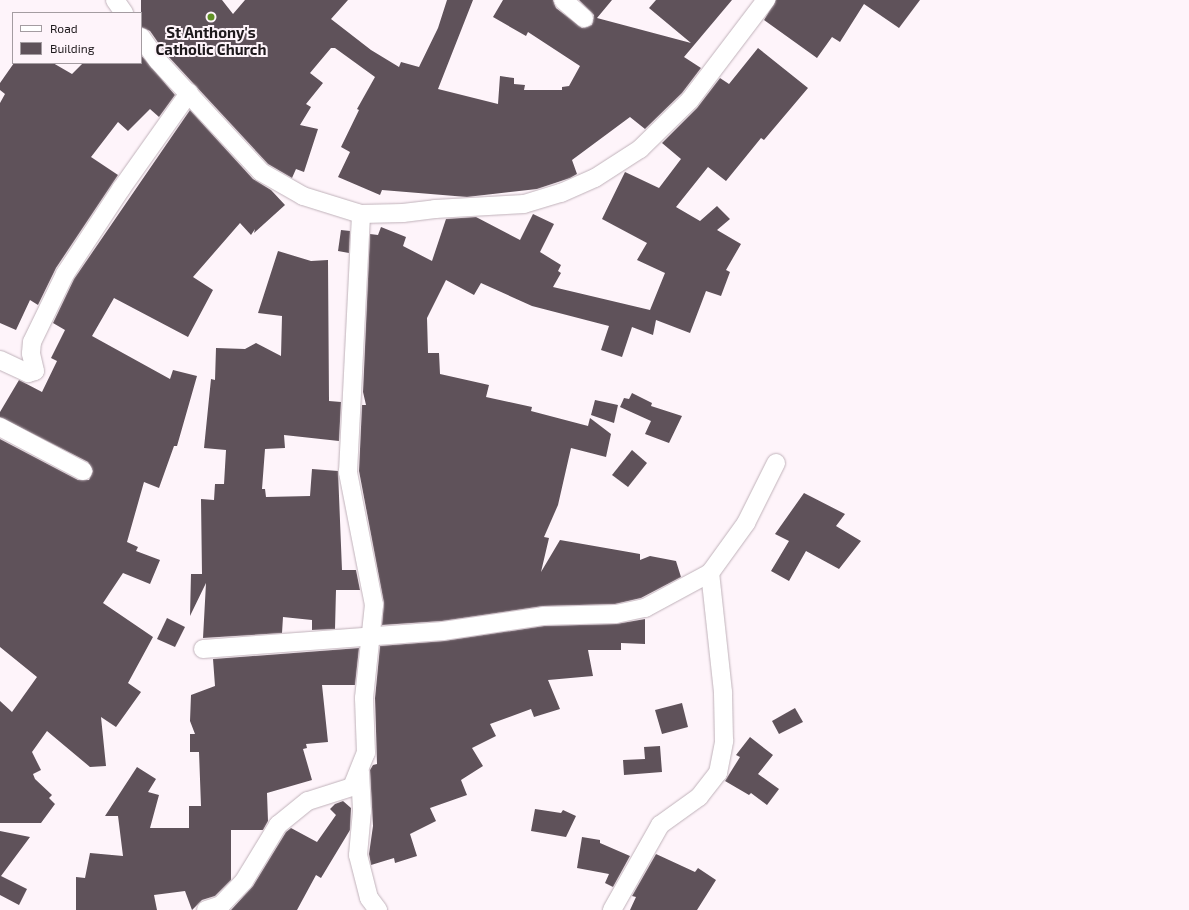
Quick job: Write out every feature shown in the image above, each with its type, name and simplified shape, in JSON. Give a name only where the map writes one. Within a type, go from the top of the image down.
[{"type":"street","points":[[115,0],[123,12]]},
{"type":"street","points":[[563,0],[584,18]]},
{"type":"street","points":[[142,38],[158,61],[261,172],[303,196],[361,214],[403,213],[435,209],[524,204],[561,193],[595,178],[640,149],[690,100],[766,0]]},
{"type":"street","points":[[0,360],[28,373],[35,371],[31,353],[32,342],[65,274],[121,189],[189,93]]},
{"type":"street","points":[[206,910],[220,905],[244,882],[278,825],[308,801],[352,787],[360,772],[366,753],[364,698],[374,605],[348,472],[361,214]]},
{"type":"street","points":[[0,427],[83,471]]},
{"type":"street","points":[[203,649],[370,638],[457,630],[543,616],[616,614],[645,608],[710,573],[746,523],[776,463]]},
{"type":"street","points":[[612,910],[660,825],[699,797],[718,773],[724,741],[723,692],[710,573]]},
{"type":"street","points":[[360,772],[362,811],[358,855],[369,898],[378,910]]},
{"type":"building","points":[[141,0],[222,0],[233,14],[245,0],[348,0],[331,19],[371,50],[399,67],[401,62],[419,67],[438,28],[447,0],[473,0],[438,89],[498,104],[500,76],[514,78],[514,84],[525,85],[524,90],[562,90],[562,87],[569,86],[580,66],[528,32],[526,36],[493,17],[503,0],[553,0],[556,8],[582,28],[592,25],[594,15],[579,0],[612,0],[597,18],[691,43],[649,8],[656,0],[732,0],[684,57],[701,68],[682,93],[645,129],[630,117],[572,160],[577,174],[570,178],[537,189],[467,197],[382,190],[380,195],[338,177],[350,152],[341,147],[359,110],[357,109],[375,77],[335,48],[331,48],[310,73],[323,83],[306,104],[311,107],[300,125],[318,129],[304,172],[296,169],[292,178],[268,164],[166,54],[150,31],[142,27]]},
{"type":"building","points":[[776,0],[920,0],[899,28],[864,4],[840,42],[832,37],[817,58],[764,20]]},
{"type":"building","points":[[758,48],[808,88],[764,140],[761,138],[726,181],[708,167],[676,207],[700,221],[717,206],[730,219],[717,230],[741,244],[726,270],[730,272],[721,296],[706,291],[690,333],[656,320],[653,335],[632,327],[622,357],[601,350],[609,326],[532,306],[481,283],[474,295],[446,280],[427,318],[428,353],[439,353],[440,374],[489,385],[486,397],[532,407],[531,411],[588,426],[590,418],[611,434],[606,457],[571,448],[558,505],[544,537],[549,538],[541,572],[560,540],[640,554],[640,560],[650,556],[676,561],[681,577],[641,598],[615,604],[543,606],[442,621],[382,625],[384,603],[359,471],[362,405],[366,405],[363,392],[370,234],[378,235],[381,227],[406,237],[403,246],[432,261],[446,219],[476,217],[520,240],[533,214],[554,224],[540,252],[561,265],[558,271],[561,273],[553,287],[650,310],[665,273],[637,260],[647,243],[602,219],[625,172],[659,188],[681,159],[662,143],[697,108],[720,78],[729,84]]},
{"type":"building","points":[[142,56],[175,95],[159,117],[150,109],[128,131],[118,122],[91,157],[118,175],[56,268],[38,305],[30,300],[16,330],[0,323],[0,103],[5,94],[0,90],[0,83],[13,64],[55,64],[72,74],[82,64],[142,64]]},
{"type":"building","points":[[190,110],[253,179],[271,190],[285,205],[254,233],[255,229],[251,235],[240,223],[193,277],[213,290],[188,337],[114,298],[92,336],[170,379],[173,370],[197,376],[177,446],[174,446],[159,488],[144,482],[127,542],[138,547],[136,551],[160,560],[150,584],[123,573],[103,603],[153,637],[128,683],[141,692],[116,727],[101,717],[106,766],[90,767],[47,731],[32,752],[41,770],[33,774],[35,779],[52,795],[49,798],[55,804],[41,823],[0,823],[0,701],[12,712],[37,677],[0,647],[0,439],[78,480],[89,480],[93,471],[88,462],[0,417],[0,412],[19,380],[42,392],[57,361],[51,358],[65,330],[53,323],[74,279]]},
{"type":"building","points":[[341,230],[350,231],[349,253],[338,251]]},
{"type":"building","points":[[278,251],[311,261],[328,260],[329,401],[341,402],[339,441],[284,435],[285,448],[265,449],[262,489],[265,489],[266,497],[310,496],[312,469],[338,471],[342,570],[356,570],[360,590],[336,590],[335,629],[312,630],[312,620],[283,617],[282,633],[203,638],[206,583],[190,616],[191,574],[202,574],[201,499],[214,500],[215,484],[224,484],[226,450],[204,448],[211,379],[215,380],[216,348],[245,349],[256,343],[281,356],[282,316],[258,313]]},
{"type":"building","points":[[632,393],[652,403],[651,406],[682,416],[669,443],[645,434],[651,421],[620,407],[624,398],[629,399]]},
{"type":"building","points":[[595,400],[618,405],[614,423],[591,415]]},
{"type":"building","points":[[632,450],[647,463],[628,487],[612,475]]},
{"type":"building","points":[[804,493],[845,514],[836,526],[861,541],[839,569],[806,551],[789,581],[771,571],[789,541],[775,534]]},
{"type":"building","points":[[167,618],[185,627],[175,647],[157,639]]},
{"type":"building","points":[[645,619],[645,644],[621,643],[621,650],[588,650],[593,676],[548,680],[560,709],[534,717],[531,709],[490,724],[496,736],[472,748],[483,766],[461,780],[467,795],[430,808],[436,821],[410,834],[417,856],[395,863],[394,858],[371,865],[369,854],[373,826],[370,770],[373,765],[377,764],[375,698],[380,646],[444,641],[544,626],[616,624]]},
{"type":"building","points":[[359,648],[355,685],[322,685],[328,742],[306,744],[307,748],[303,749],[312,780],[267,793],[268,821],[263,830],[231,830],[231,880],[215,896],[202,900],[192,910],[185,891],[154,895],[157,910],[76,910],[76,877],[85,878],[90,853],[123,856],[118,816],[105,816],[137,767],[156,779],[148,792],[159,795],[150,828],[189,828],[189,806],[201,806],[199,752],[190,752],[190,734],[195,734],[190,721],[191,695],[215,686],[213,659]]},
{"type":"building","points":[[682,703],[688,727],[662,734],[655,710]]},
{"type":"building","points":[[795,708],[803,722],[779,734],[772,721]]},
{"type":"building","points":[[750,737],[773,755],[758,774],[779,789],[767,805],[751,793],[749,795],[725,781],[740,757],[736,755]]},
{"type":"building","points":[[660,746],[662,772],[624,775],[623,760],[645,759],[644,747]]},
{"type":"building","points":[[343,801],[351,808],[350,830],[321,878],[316,875],[297,910],[231,910],[253,886],[286,832],[291,828],[317,842],[336,815],[330,809],[335,804]]},
{"type":"building","points":[[535,809],[561,813],[563,810],[576,816],[566,837],[531,831]]},
{"type":"building","points":[[0,831],[30,837],[1,876],[27,889],[19,905],[0,895]]},
{"type":"building","points":[[582,837],[600,840],[600,843],[630,856],[613,887],[605,883],[609,874],[577,868]]},
{"type":"building","points":[[656,854],[695,872],[698,868],[716,880],[697,910],[630,910],[636,897],[632,896]]},
{"type":"place","name":"St Anthony's Catholic Church","points":[[211,17]]}]
